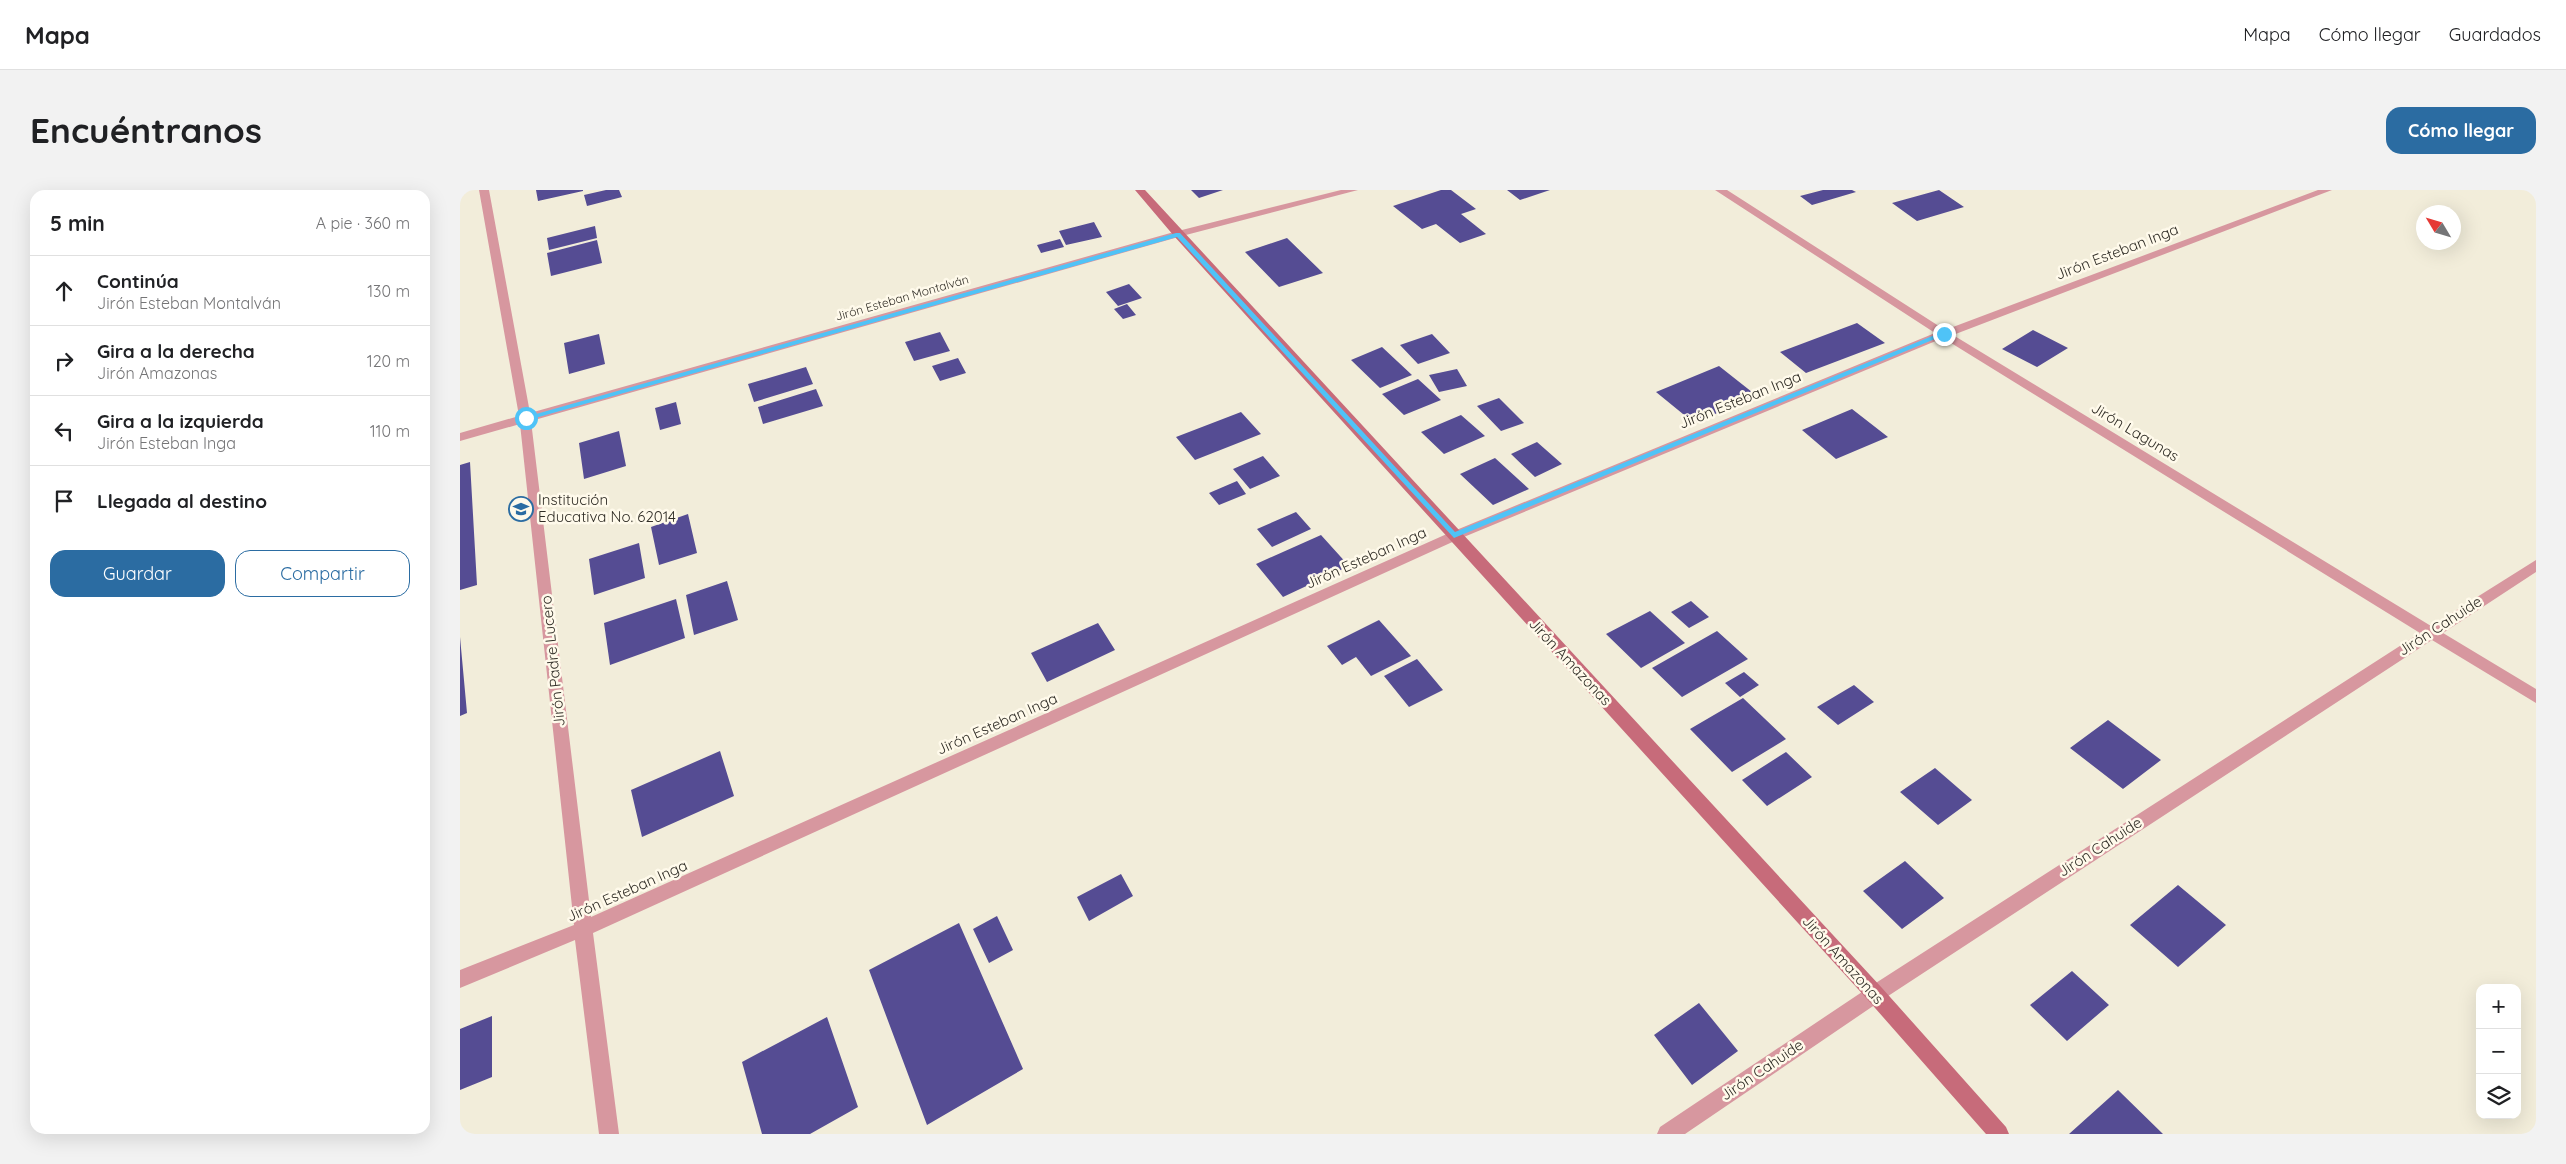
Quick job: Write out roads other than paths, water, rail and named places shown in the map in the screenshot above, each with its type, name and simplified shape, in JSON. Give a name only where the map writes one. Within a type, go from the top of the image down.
[{"type":"street","name":"Jirón Padre Lucero","points":[[484,190],[526,418],[583,928],[609,1134]]},
{"type":"street","name":"Jirón Amazonas","points":[[1140,190],[1178,234],[1874,994],[1999,1134]]},
{"type":"street","name":"Jirón Esteban Montalván","points":[[460,437],[1178,234],[1353,190]]},
{"type":"street","name":"Jirón Lagunas","points":[[1720,190],[1944,334],[2536,696]]},
{"type":"street","name":"Jirón Esteban Inga","points":[[460,979],[583,928],[1454,536],[1944,334],[2327,190]]},
{"type":"street","name":"Jirón Cahuide","points":[[1668,1134],[1874,994],[2536,565]]},
{"type":"place","name":"Institución Educativa No. 62014","points":[[521,509]]}]
